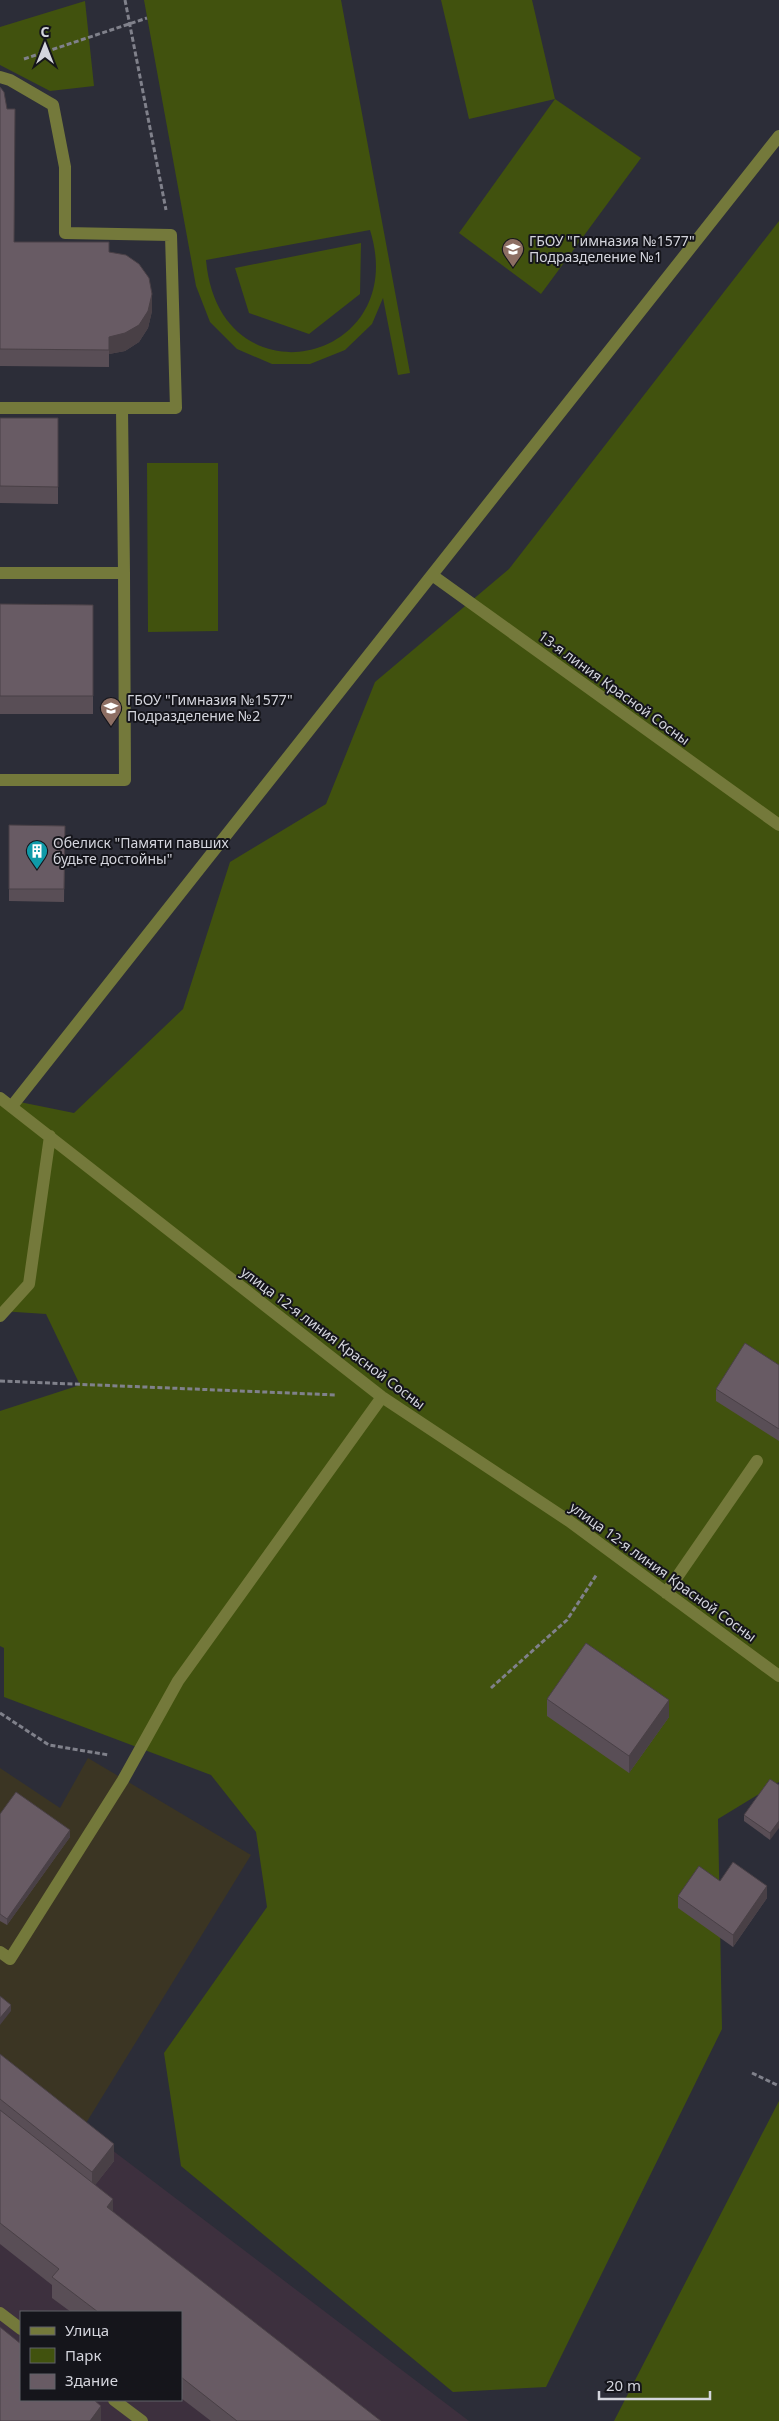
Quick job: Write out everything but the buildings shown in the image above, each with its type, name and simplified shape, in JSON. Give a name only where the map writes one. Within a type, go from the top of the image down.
[{"type":"lane","points":[[0,77],[10,80],[53,104],[65,167],[65,234],[171,235],[176,408],[0,408]]},
{"type":"lane","points":[[12,1106],[779,136]]},
{"type":"lane","points":[[0,780],[125,780],[122,409]]},
{"type":"lane","points":[[0,573],[124,573]]},
{"type":"lane","name":"13-я линия Красной Сосны","points":[[432,575],[779,826]]},
{"type":"lane","name":"улица 12-я линия Красной Сосны","points":[[0,1098],[382,1397],[569,1520],[779,1676]]},
{"type":"lane","points":[[0,1316],[29,1284],[50,1136]]},
{"type":"lane","points":[[0,1952],[10,1960],[135,1759],[178,1680],[382,1397]]},
{"type":"lane","points":[[666,1593],[757,1461]]},
{"type":"lane","points":[[0,2314],[20,2329]]},
{"type":"lane","points":[[115,2401],[142,2421]]},
{"type":"path","points":[[125,0],[171,235]]},
{"type":"path","points":[[18,60],[147,18]]},
{"type":"path","points":[[0,1382],[382,1397]]},
{"type":"path","points":[[491,1688],[567,1620],[611,1552]]},
{"type":"path","points":[[0,1712],[48,1745],[135,1759]]},
{"type":"path","points":[[752,2074],[779,2086]]},
{"type":"shaded area","points":[[88,1758],[251,1855],[83,2128],[0,2063],[0,1768],[60,1808]]},
{"type":"shaded area","points":[[0,2063],[83,2128],[469,2421],[0,2421]]},
{"type":"green space","points":[[144,0],[341,0],[410,373],[398,375],[383,298],[372,324],[345,350],[310,364],[272,364],[237,349],[210,322],[196,286]],"holes":[[[370,230],[376,276],[364,312],[340,337],[309,350],[275,350],[243,336],[219,306],[206,260]]]},
{"type":"green space","points":[[441,0],[532,0],[555,99],[469,119]]},
{"type":"green space","points":[[85,1],[94,86],[50,91],[0,65],[0,27]]},
{"type":"green space","points":[[555,99],[641,158],[541,294],[459,233]]},
{"type":"green space","points":[[779,221],[779,1782],[718,1819],[722,2029],[546,2387],[453,2392],[181,2166],[164,2053],[267,1907],[256,1832],[211,1775],[4,1697],[4,1648],[0,1646],[0,1411],[80,1385],[46,1314],[0,1311],[0,1098],[74,1113],[183,1009],[230,862],[326,804],[375,682],[509,569]]},
{"type":"green space","points":[[361,243],[360,294],[309,334],[249,313],[235,268]]},
{"type":"green space","points":[[147,463],[218,463],[218,631],[148,632]]},
{"type":"green space","points":[[779,2101],[779,2421],[614,2421]]},
{"type":"place","name":"ГБОУ \"Гимназия №1577\" Подразделение №1","points":[[513,268]]},
{"type":"place","name":"ГБОУ \"Гимназия №1577\" Подразделение №2","points":[[111,727]]},
{"type":"place","name":"Обелиск \"Памяти павших будьте достойны\"","points":[[37,870]]}]
